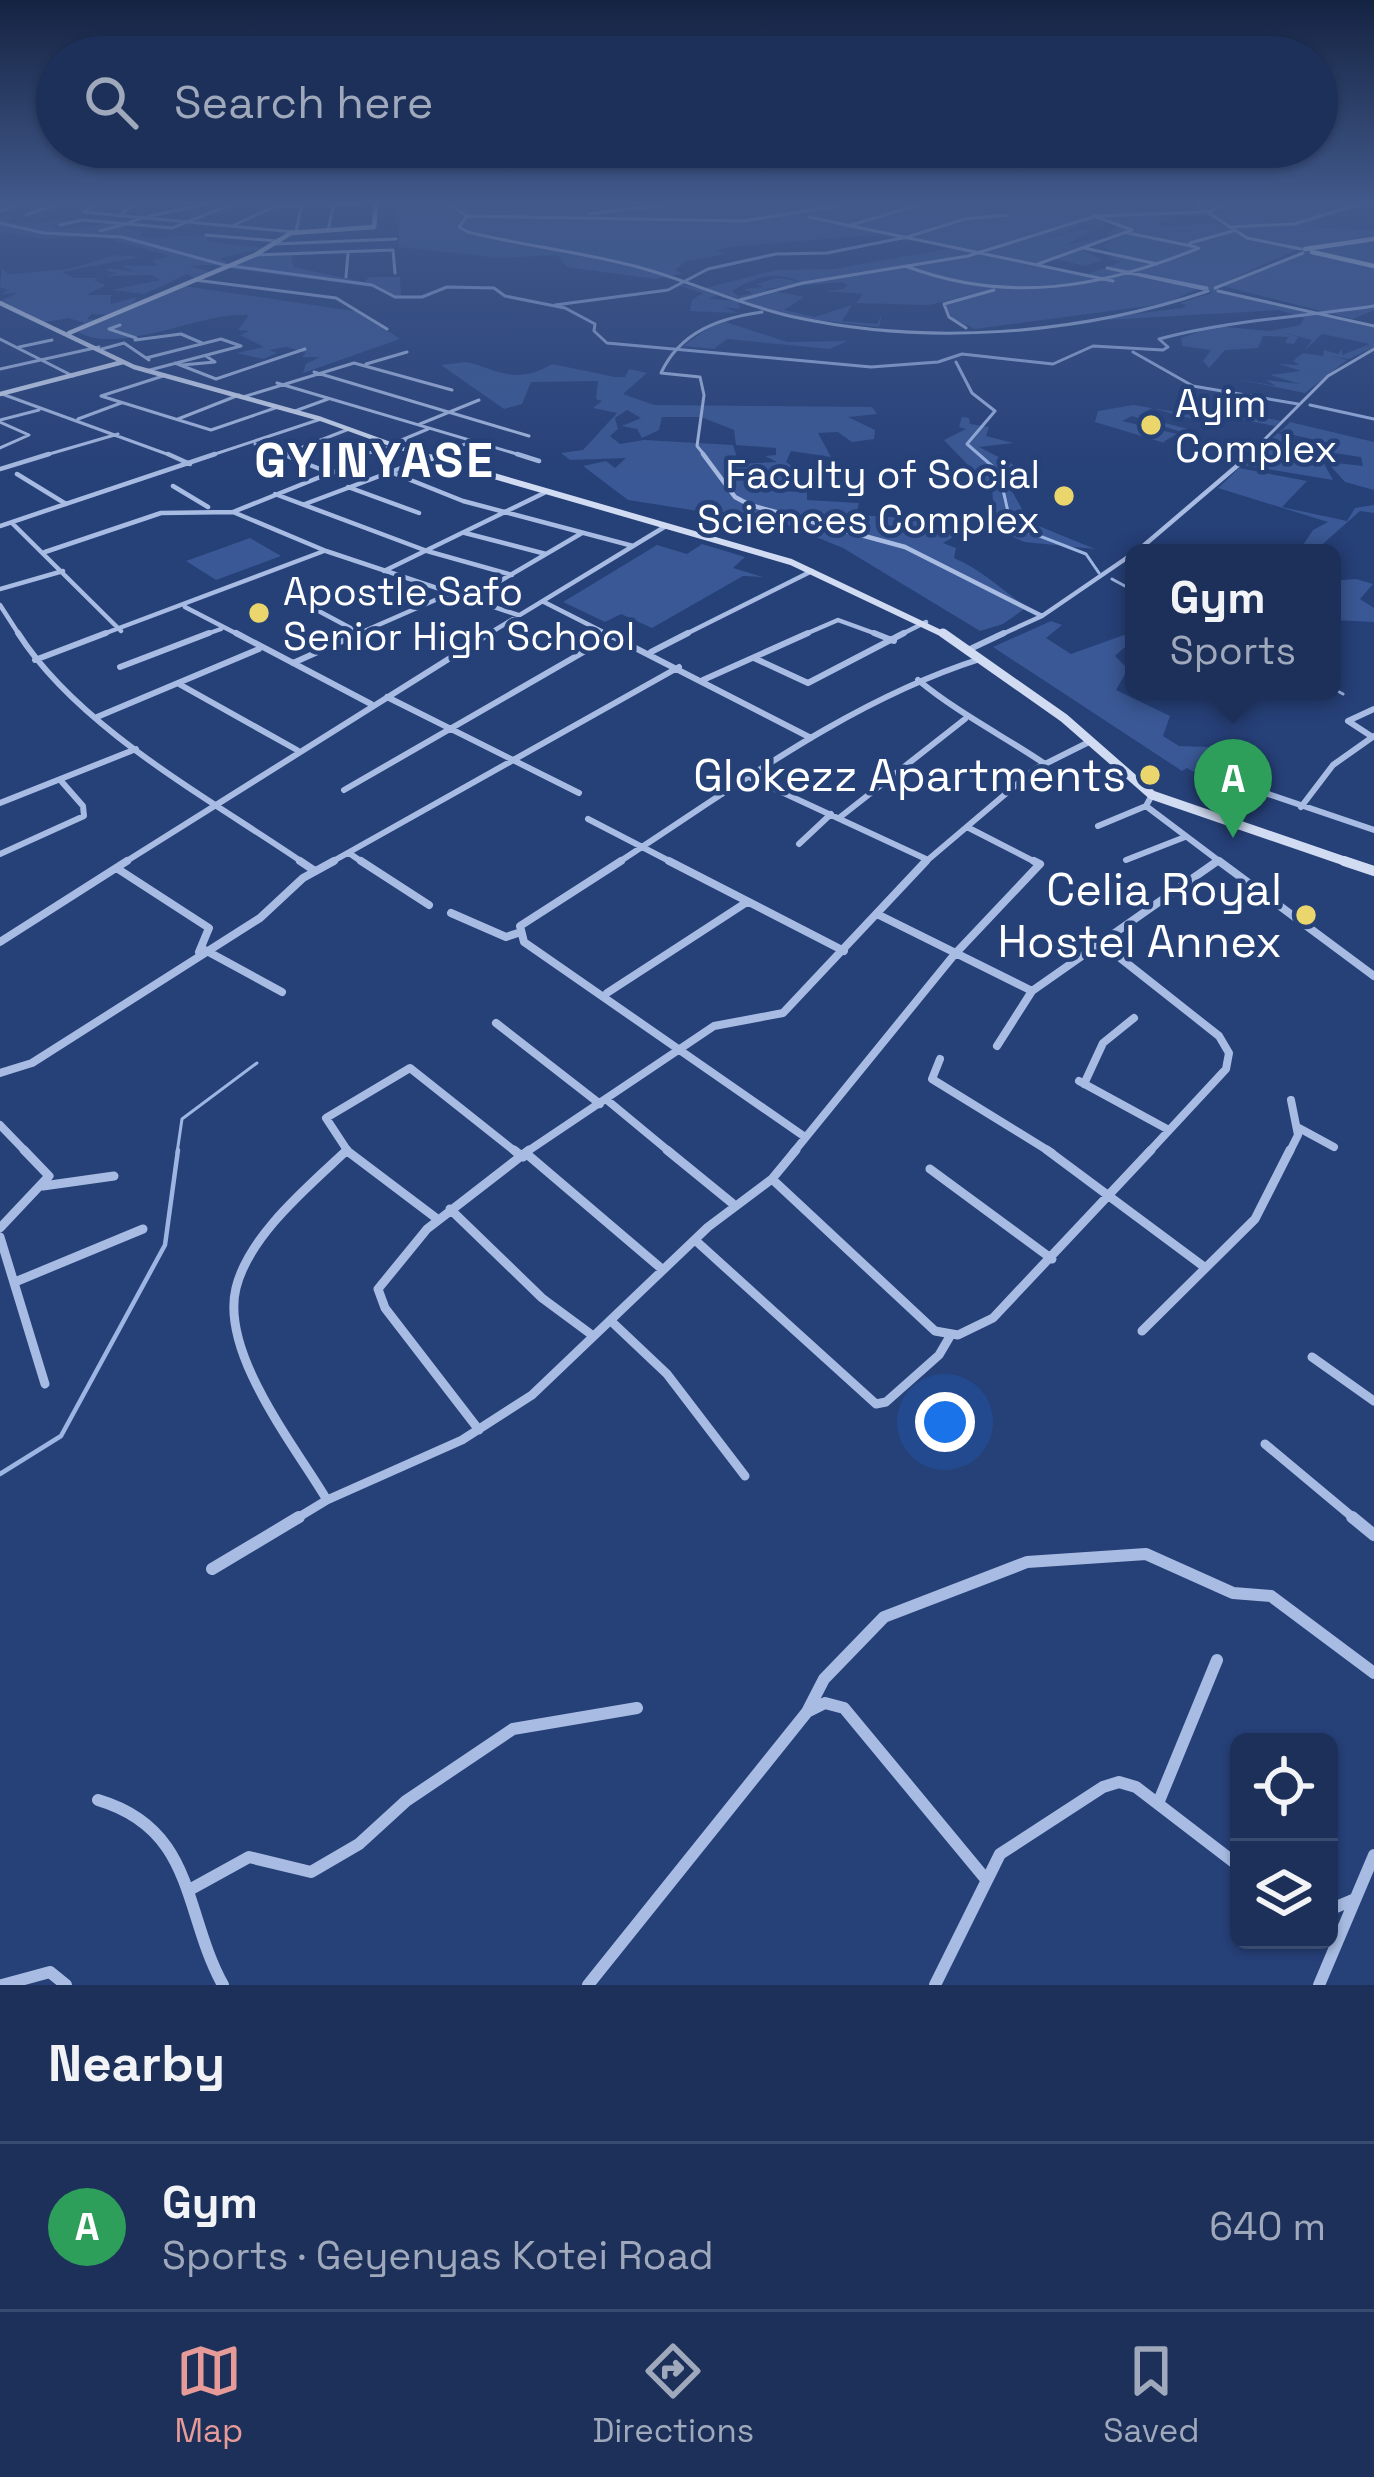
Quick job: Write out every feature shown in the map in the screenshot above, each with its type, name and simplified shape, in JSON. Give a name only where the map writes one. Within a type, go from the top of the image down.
[{"type":"street","points":[[69,333],[155,297]]},
{"type":"street","points":[[325,297],[336,298],[387,329]]},
{"type":"street","points":[[728,297],[832,324],[973,330],[1105,315],[1190,297]]},
{"type":"street","points":[[739,300],[756,297]]},
{"type":"street","points":[[970,297],[944,304],[949,317],[973,330]]},
{"type":"street","points":[[1245,297],[1374,326]]},
{"type":"street","points":[[0,303],[146,371],[162,371],[321,419],[426,459],[812,571],[926,622],[1090,741],[1152,795],[1374,872]]},
{"type":"street","points":[[0,314],[16,310]]},
{"type":"street","points":[[770,311],[720,318],[677,348],[661,374],[700,378],[704,395],[697,446],[735,496],[905,547],[1042,616]]},
{"type":"street","points":[[120,325],[109,329],[137,341]]},
{"type":"street","points":[[0,369],[181,334],[202,344]]},
{"type":"street","points":[[146,358],[223,338],[241,346],[178,364],[102,395],[217,429],[278,406]]},
{"type":"street","points":[[0,339],[73,376]]},
{"type":"street","points":[[18,347],[52,340]]},
{"type":"street","points":[[136,351],[137,341]]},
{"type":"street","points":[[124,343],[162,371]]},
{"type":"street","points":[[178,364],[218,379],[305,349]]},
{"type":"street","points":[[1145,544],[1264,443],[1333,373],[1374,349]]},
{"type":"street","points":[[176,419],[314,372],[407,352]]},
{"type":"street","points":[[178,364],[215,362],[205,355]]},
{"type":"street","points":[[1,394],[123,362]]},
{"type":"street","points":[[365,364],[452,390]]},
{"type":"street","points":[[314,372],[529,436]]},
{"type":"street","points":[[277,383],[539,461]]},
{"type":"street","points":[[1,394],[119,433],[191,465]]},
{"type":"street","points":[[295,411],[329,398]]},
{"type":"street","points":[[419,425],[479,400]]},
{"type":"street","points":[[76,419],[122,403]]},
{"type":"street","points":[[0,421],[41,409]]},
{"type":"street","points":[[0,526],[321,419]]},
{"type":"street","points":[[0,421],[29,436],[0,448]]},
{"type":"street","points":[[233,512],[358,466],[355,457],[430,428]]},
{"type":"street","points":[[283,455],[350,429]]},
{"type":"street","points":[[0,469],[119,433]]},
{"type":"street","points":[[404,440],[422,447],[411,453]]},
{"type":"street","points":[[304,505],[472,441]]},
{"type":"street","points":[[255,444],[330,473]]},
{"type":"street","points":[[388,471],[502,512],[634,546]]},
{"type":"street","points":[[17,474],[66,504]]},
{"type":"street","points":[[173,486],[210,508]]},
{"type":"street","points":[[346,487],[418,513]]},
{"type":"street","points":[[275,494],[427,551],[512,575]]},
{"type":"street","points":[[384,571],[544,494]]},
{"type":"street","points":[[45,552],[132,521],[210,508],[233,512],[326,551],[519,616]]},
{"type":"street","points":[[701,536],[722,520]]},
{"type":"street","points":[[10,522],[121,631]]},
{"type":"street","points":[[0,942],[298,751],[666,526]]},
{"type":"street","points":[[465,533],[548,554]]},
{"type":"street","points":[[470,599],[583,533]]},
{"type":"street","points":[[35,660],[326,551]]},
{"type":"street","points":[[968,650],[1042,616],[1125,559]]},
{"type":"street","points":[[0,590],[63,571]]},
{"type":"street","points":[[651,652],[812,571]]},
{"type":"street","points":[[291,664],[451,593]]},
{"type":"street","points":[[543,602],[651,652],[811,738]]},
{"type":"street","points":[[0,605],[35,660],[98,717],[136,749],[315,871]]},
{"type":"street","points":[[185,607],[372,705]]},
{"type":"street","points":[[313,608],[360,633]]},
{"type":"street","points":[[703,680],[838,620],[893,641]]},
{"type":"street","points":[[753,658],[808,683],[926,622]]},
{"type":"street","points":[[120,667],[222,628]]},
{"type":"street","points":[[344,790],[613,635]]},
{"type":"street","points":[[98,717],[260,648]]},
{"type":"street","points":[[451,913],[506,937],[518,933],[530,918],[811,738],[918,680],[980,659]]},
{"type":"street","points":[[0,1072],[25,1067],[201,951],[260,918],[315,871],[679,667]]},
{"type":"street","points":[[918,680],[965,719],[998,732],[1045,764]]},
{"type":"street","points":[[178,683],[298,751]]},
{"type":"street","points":[[386,697],[455,727],[579,793]]},
{"type":"street","points":[[1301,807],[1333,765],[1373,736],[1348,721],[1374,709]]},
{"type":"street","points":[[799,844],[965,719]]},
{"type":"street","points":[[479,1430],[385,1308],[378,1289],[385,1273],[436,1218],[677,1048],[714,1026],[783,1012],[927,860],[1045,764],[1090,741]]},
{"type":"street","points":[[0,803],[136,749]]},
{"type":"street","points":[[748,776],[927,860]]},
{"type":"street","points":[[0,854],[84,816],[83,806],[62,782]]},
{"type":"street","points":[[1233,782],[1374,830]]},
{"type":"street","points":[[1098,826],[1146,806],[1152,795]]},
{"type":"street","points":[[1146,806],[1374,976]]},
{"type":"street","points":[[588,819],[844,951]]},
{"type":"street","points":[[212,1569],[327,1500],[479,1430],[532,1395],[732,1203],[772,1179],[954,955],[1040,864],[967,827]]},
{"type":"street","points":[[1126,860],[1185,836]]},
{"type":"street","points":[[349,853],[429,905]]},
{"type":"street","points":[[997,1046],[1032,991],[1216,862]]},
{"type":"street","points":[[117,868],[209,928],[201,951]]},
{"type":"street","points":[[607,993],[748,901]]},
{"type":"street","points":[[877,914],[1032,991]]},
{"type":"street","points":[[518,933],[668,1034],[677,1048],[806,1138]]},
{"type":"street","points":[[772,1179],[935,1331],[949,1337],[966,1335],[993,1318],[1226,1069],[1228,1053],[1219,1036],[1100,942]]},
{"type":"street","points":[[201,951],[282,992]]},
{"type":"street","points":[[1134,1018],[1103,1043],[1082,1082],[1167,1129]]},
{"type":"street","points":[[496,1023],[732,1203]]},
{"type":"street","points":[[940,1059],[932,1079],[1064,1160],[1203,1266]]},
{"type":"street","points":[[436,1218],[347,1150],[326,1118],[333,1109],[410,1068],[526,1156],[663,1270]]},
{"type":"street","points":[[1142,1330],[1255,1219],[1298,1128],[1291,1100]]},
{"type":"street","points":[[0,1125],[49,1170],[42,1186],[0,1228]]},
{"type":"street","points":[[1298,1128],[1334,1147]]},
{"type":"street","points":[[327,1500],[241,1343],[236,1288],[259,1250],[347,1150]]},
{"type":"street","points":[[930,1169],[1052,1259]]},
{"type":"street","points":[[42,1186],[114,1176]]},
{"type":"street","points":[[450,1208],[542,1298],[592,1335]]},
{"type":"street","points":[[15,1282],[143,1229]]},
{"type":"street","points":[[0,1237],[45,1384]]},
{"type":"street","points":[[695,1240],[876,1404],[886,1402],[939,1355],[949,1337]]},
{"type":"street","points":[[611,1321],[638,1342],[688,1396],[745,1475]]},
{"type":"street","points":[[1312,1357],[1374,1401]]},
{"type":"street","points":[[1265,1444],[1374,1535]]},
{"type":"street","points":[[588,1985],[807,1712],[824,1679],[884,1617],[1027,1562],[1147,1554],[1233,1593],[1271,1596],[1374,1673]]},
{"type":"street","points":[[1159,1801],[1217,1660]]},
{"type":"street","points":[[807,1712],[825,1703],[844,1708],[985,1876]]},
{"type":"street","points":[[190,1888],[249,1857],[311,1872],[359,1844],[406,1801],[513,1729],[637,1708]]},
{"type":"street","points":[[935,1985],[985,1876],[1000,1854],[1103,1787],[1119,1782],[1159,1801],[1230,1859]]},
{"type":"street","points":[[98,1800],[139,1817],[190,1888],[202,1950],[223,1985]]},
{"type":"street","points":[[1319,1985],[1374,1855]]},
{"type":"street","points":[[1338,1906],[1357,1898]]},
{"type":"street","points":[[2,1985],[41,1972],[57,1975],[66,1985]]},
{"type":"shaded area","points":[[10,297],[111,297],[111,304],[137,297],[133,303],[151,297],[106,315],[92,314],[87,319],[96,320],[85,323],[69,318],[45,322],[0,301]]},
{"type":"shaded area","points":[[159,297],[256,297],[360,312],[400,339],[303,373],[306,364],[320,357],[302,357],[306,353],[287,347],[269,350],[277,353],[263,359],[237,353],[264,347],[240,335],[250,331],[238,330],[249,315],[117,339],[78,332]]},
{"type":"shaded area","points":[[713,297],[709,299],[738,301],[740,309],[724,307],[738,313],[690,311],[692,300]]},
{"type":"shaded area","points":[[740,297],[802,297],[784,310],[815,317],[852,305],[842,321],[877,324],[882,315],[879,327],[799,318]]},
{"type":"shaded area","points":[[861,297],[966,297],[928,305],[856,303]]},
{"type":"shaded area","points":[[974,297],[1180,297],[1163,304],[975,329],[953,319],[945,305]]},
{"type":"shaded area","points":[[1200,297],[1247,297],[1374,328],[1374,347],[1349,359],[1330,356],[1347,360],[1305,393],[1231,378],[1276,386],[1266,380],[1300,384],[1270,375],[1301,371],[1279,364],[1299,365],[1293,361],[1303,353],[1323,356],[1324,350],[1338,354],[1342,349],[1342,355],[1370,344],[1322,334],[1304,351],[1312,340],[1281,332],[1298,337],[1294,344],[1285,343],[1288,337],[1263,336],[1258,348],[1225,350],[1209,368],[1203,361],[1211,350],[1182,346],[1181,338],[1215,326],[1270,331],[1300,325],[1304,318],[1279,310],[1070,322],[1186,305],[1180,303]]},
{"type":"shaded area","points":[[1264,297],[1374,297],[1374,310],[1353,319]]},
{"type":"shaded area","points":[[720,320],[787,342],[847,341],[830,349],[727,339],[714,349],[683,346]]},
{"type":"shaded area","points":[[466,362],[513,375],[552,364],[615,377],[625,377],[629,369],[647,373],[623,394],[654,405],[872,407],[877,414],[848,417],[875,430],[874,439],[852,442],[838,432],[818,433],[831,457],[791,451],[786,462],[800,472],[772,484],[773,491],[807,492],[807,500],[859,503],[856,515],[947,520],[960,533],[943,543],[956,548],[954,558],[1027,607],[1003,624],[980,631],[843,548],[787,525],[628,500],[583,466],[606,461],[615,468],[626,458],[570,460],[561,453],[583,450],[617,413],[593,408],[602,401],[596,399],[598,381],[531,382],[522,404],[504,409],[441,365]],"holes":[[[627,410],[641,418],[622,426],[637,429],[642,438],[659,430],[662,417],[701,417],[734,430],[736,445],[776,448],[776,455],[765,456],[777,462],[739,464],[733,445],[644,440],[620,444],[610,436],[618,429],[615,418]]]},
{"type":"shaded area","points":[[1133,405],[1152,408],[1138,416],[1188,429],[1181,432],[1132,416],[1122,421],[1177,434],[1163,442],[1168,444],[1095,422],[1098,411]]},
{"type":"shaded area","points":[[1153,408],[1201,416],[1216,408],[1281,421],[1275,426],[1220,415],[1211,424]]},
{"type":"shaded area","points":[[962,417],[969,418],[970,424],[989,427],[986,436],[1013,443],[979,447],[1016,466],[1006,480],[1029,522],[1095,549],[1024,542],[996,529],[992,490],[944,440],[966,429],[959,427]]},
{"type":"shaded area","points":[[1290,422],[1374,442],[1374,490],[1345,482],[1327,462],[1363,466],[1361,457],[1267,443],[1278,433],[1295,442],[1334,444],[1280,432]]},
{"type":"shaded area","points":[[1265,447],[1322,460],[1333,480],[1243,465]]},
{"type":"shaded area","points":[[1239,468],[1307,481],[1282,507],[1347,521],[1355,508],[1374,505],[1374,513],[1360,511],[1323,544],[1304,544],[1313,530],[1328,522],[1218,488]]},
{"type":"shaded area","points":[[250,538],[281,556],[216,580],[186,561]]},
{"type":"shaded area","points":[[702,544],[745,557],[733,568],[763,577],[743,576],[652,628],[621,614],[605,622],[563,602],[657,545],[687,554]]},
{"type":"shaded area","points":[[1341,580],[1373,584],[1360,599],[1374,608],[1374,622],[1341,620]]},
{"type":"shaded area","points":[[1051,621],[1062,625],[1046,638],[1071,654],[1125,635],[1125,647],[1115,656],[1125,666],[1116,690],[1125,694],[1125,700],[1137,700],[1170,716],[1163,736],[1179,746],[1209,747],[1246,765],[1218,785],[1187,768],[1182,771],[993,647]]},
{"type":"waterway","points":[[394,297],[423,297]]},
{"type":"waterway","points":[[508,297],[565,308],[595,324],[594,331],[607,343],[871,367],[938,362],[962,354],[1053,364],[1093,346],[1163,350],[1168,347],[1159,339],[1185,333],[1374,306]]},
{"type":"waterway","points":[[555,305],[618,297]]},
{"type":"waterway","points":[[1133,352],[1193,386],[1298,404]]},
{"type":"waterway","points":[[956,362],[972,393],[995,411],[967,444],[999,472],[1011,525],[1086,554],[1099,573]]},
{"type":"waterway","points":[[1310,405],[1374,419]]},
{"type":"waterway","points":[[1112,579],[1125,586]]},
{"type":"waterway","points":[[177,1153],[182,1119],[257,1063]]},
{"type":"waterway","points":[[0,1474],[61,1436],[165,1245],[178,1150]]},
{"type":"place","name":"Ayim Complex","points":[[1151,425]]},
{"type":"place","name":"Faculty of Social Sciences Complex","points":[[1064,496]]},
{"type":"place","name":"Apostle Safo Senior High School","points":[[259,613]]},
{"type":"place","name":"Glokezz Apartments","points":[[1150,775]]},
{"type":"place","name":"Gym","points":[[1233,838]]},
{"type":"place","name":"Celia Royal Hostel Annex","points":[[1306,915]]},
{"type":"district","name":"GYINYASE","points":[[375,460]]}]
